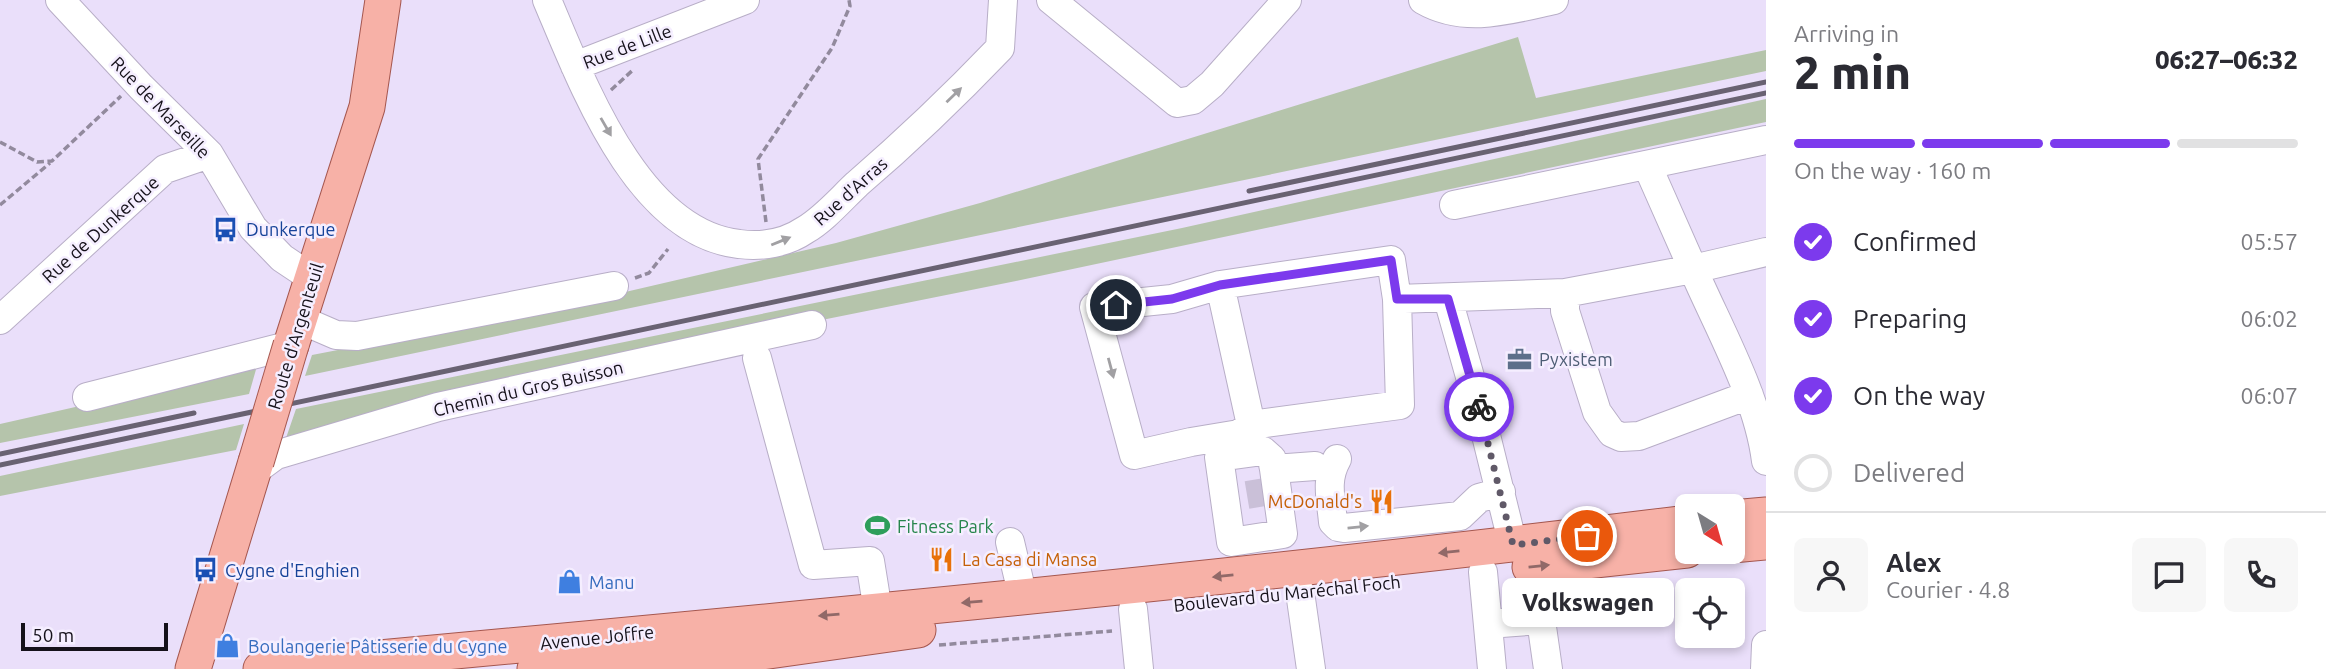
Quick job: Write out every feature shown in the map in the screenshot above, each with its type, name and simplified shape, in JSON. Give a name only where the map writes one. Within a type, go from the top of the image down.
[{"type":"main road","name":"Route d'Argenteuil","points":[[193,669],[295,332],[367,107],[383,0]]},
{"type":"main road","points":[[1745,517],[1766,516]]},
{"type":"main road","name":"Boulevard du Maréchal Foch","points":[[885,618],[1023,597],[1513,545],[1675,525]]},
{"type":"main road","points":[[1745,543],[1766,540]]},
{"type":"main road","name":"Boulevard du Maréchal Foch","points":[[885,618],[1127,620],[1300,592],[1675,551]]},
{"type":"main road","name":"Avenue Joffre","points":[[535,669],[656,655],[885,618]]},
{"type":"main road","name":"Avenue Joffre","points":[[261,669],[767,636]]},
{"type":"main road","name":"Avenue Joffre","points":[[640,669],[767,636]]},
{"type":"main road","name":"Avenue Joffre","points":[[423,669],[474,655]]},
{"type":"street","name":"Rue de Lille","points":[[547,0],[575,66],[692,10],[745,0]]},
{"type":"street","name":"Rue d'Arras","points":[[575,66],[584,88],[624,159],[668,213],[700,233],[723,243],[769,245],[805,231],[913,135],[1000,48],[1003,0]]},
{"type":"street","points":[[1051,0],[1177,103],[1193,100],[1212,83],[1287,0]]},
{"type":"street","points":[[1423,0],[1436,8],[1463,14],[1494,13],[1554,0]]},
{"type":"street","name":"Rue de Marseille","points":[[63,1],[136,82],[209,154],[253,228],[282,258],[312,278]]},
{"type":"street","points":[[1454,205],[1766,140]]},
{"type":"street","name":"Rue de Dunkerque","points":[[0,320],[165,169],[209,154]]},
{"type":"street","points":[[1647,165],[1749,395],[1763,437],[1766,461]]},
{"type":"street","points":[[1397,299],[1565,293],[1766,253]]},
{"type":"street","points":[[1391,260],[1397,299],[1400,405],[1251,425],[1239,434],[1134,456],[1094,307],[1172,299],[1220,285],[1391,260]]},
{"type":"street","points":[[1220,285],[1251,425]]},
{"type":"street","points":[[87,397],[295,332],[357,336],[614,286]]},
{"type":"street","points":[[1565,293],[1565,311],[1597,412],[1612,433],[1621,437],[1639,436],[1749,395]]},
{"type":"street","points":[[1448,299],[1513,545]]},
{"type":"street","name":"Chemin du Gros Buisson","points":[[254,467],[276,455],[438,407],[812,324]]},
{"type":"street","points":[[757,358],[813,565],[870,561],[885,618]]},
{"type":"street","points":[[1257,489],[1326,462],[1333,522],[1344,528],[1460,516],[1479,498],[1501,492]]},
{"type":"street","points":[[1766,516],[1760,525],[1766,540]]},
{"type":"street","points":[[1010,542],[1023,597]]},
{"type":"street","points":[[1483,572],[1492,669]]},
{"type":"street","points":[[1300,592],[1311,669]]},
{"type":"street","points":[[1127,620],[1139,669]]},
{"type":"street","points":[[1488,624],[1541,620],[1548,669]]},
{"type":"street","points":[[1765,669],[1766,645]]},
{"type":"path","points":[[769,245],[758,159],[832,48],[850,6],[849,0]]},
{"type":"path","points":[[0,205],[52,161],[136,82]]},
{"type":"path","points":[[0,142],[37,162],[52,161]]},
{"type":"path","points":[[614,286],[649,273],[668,249]]},
{"type":"path","points":[[931,646],[1062,637],[1127,620]]},
{"type":"green space","points":[[1518,37],[1536,98],[1766,50],[1766,71],[305,376],[312,355],[565,306],[836,243],[980,203]]},
{"type":"green space","points":[[1766,99],[1766,122],[1016,281],[544,376],[286,438],[296,409],[1182,228]]},
{"type":"green space","points":[[257,366],[249,394],[0,443],[0,424]]},
{"type":"green space","points":[[244,424],[236,450],[0,496],[0,476]]},
{"type":"tunnel","points":[[1247,495],[1265,492]]},
{"type":"railway","points":[[1249,191],[1766,82]]},
{"type":"railway","points":[[0,465],[1766,93]]},
{"type":"railway","points":[[0,454],[194,413]]},
{"type":"way so far","points":[[1479,407],[1513,545],[1587,536]]},
{"type":"place","name":"Dunkerque","points":[[226,229]]},
{"type":"place","name":"Pyxistem","points":[[1519,359]]},
{"type":"place","name":"McDonald's","points":[[1382,501]]},
{"type":"place","name":"Fitness Park","points":[[877,526]]},
{"type":"place","name":"Volkswagen","points":[[1587,536]]},
{"type":"place","name":"La Casa di Mansa","points":[[942,559]]},
{"type":"place","name":"Cygne d'Enghien","points":[[205,570]]},
{"type":"place","name":"Manu","points":[[569,582]]},
{"type":"place","name":"Boulangerie Pâtisserie du Cygne","points":[[228,646]]},
{"type":"route","points":[[1116,305],[1172,299],[1220,285],[1391,260],[1397,299],[1448,299],[1479,407]]}]
